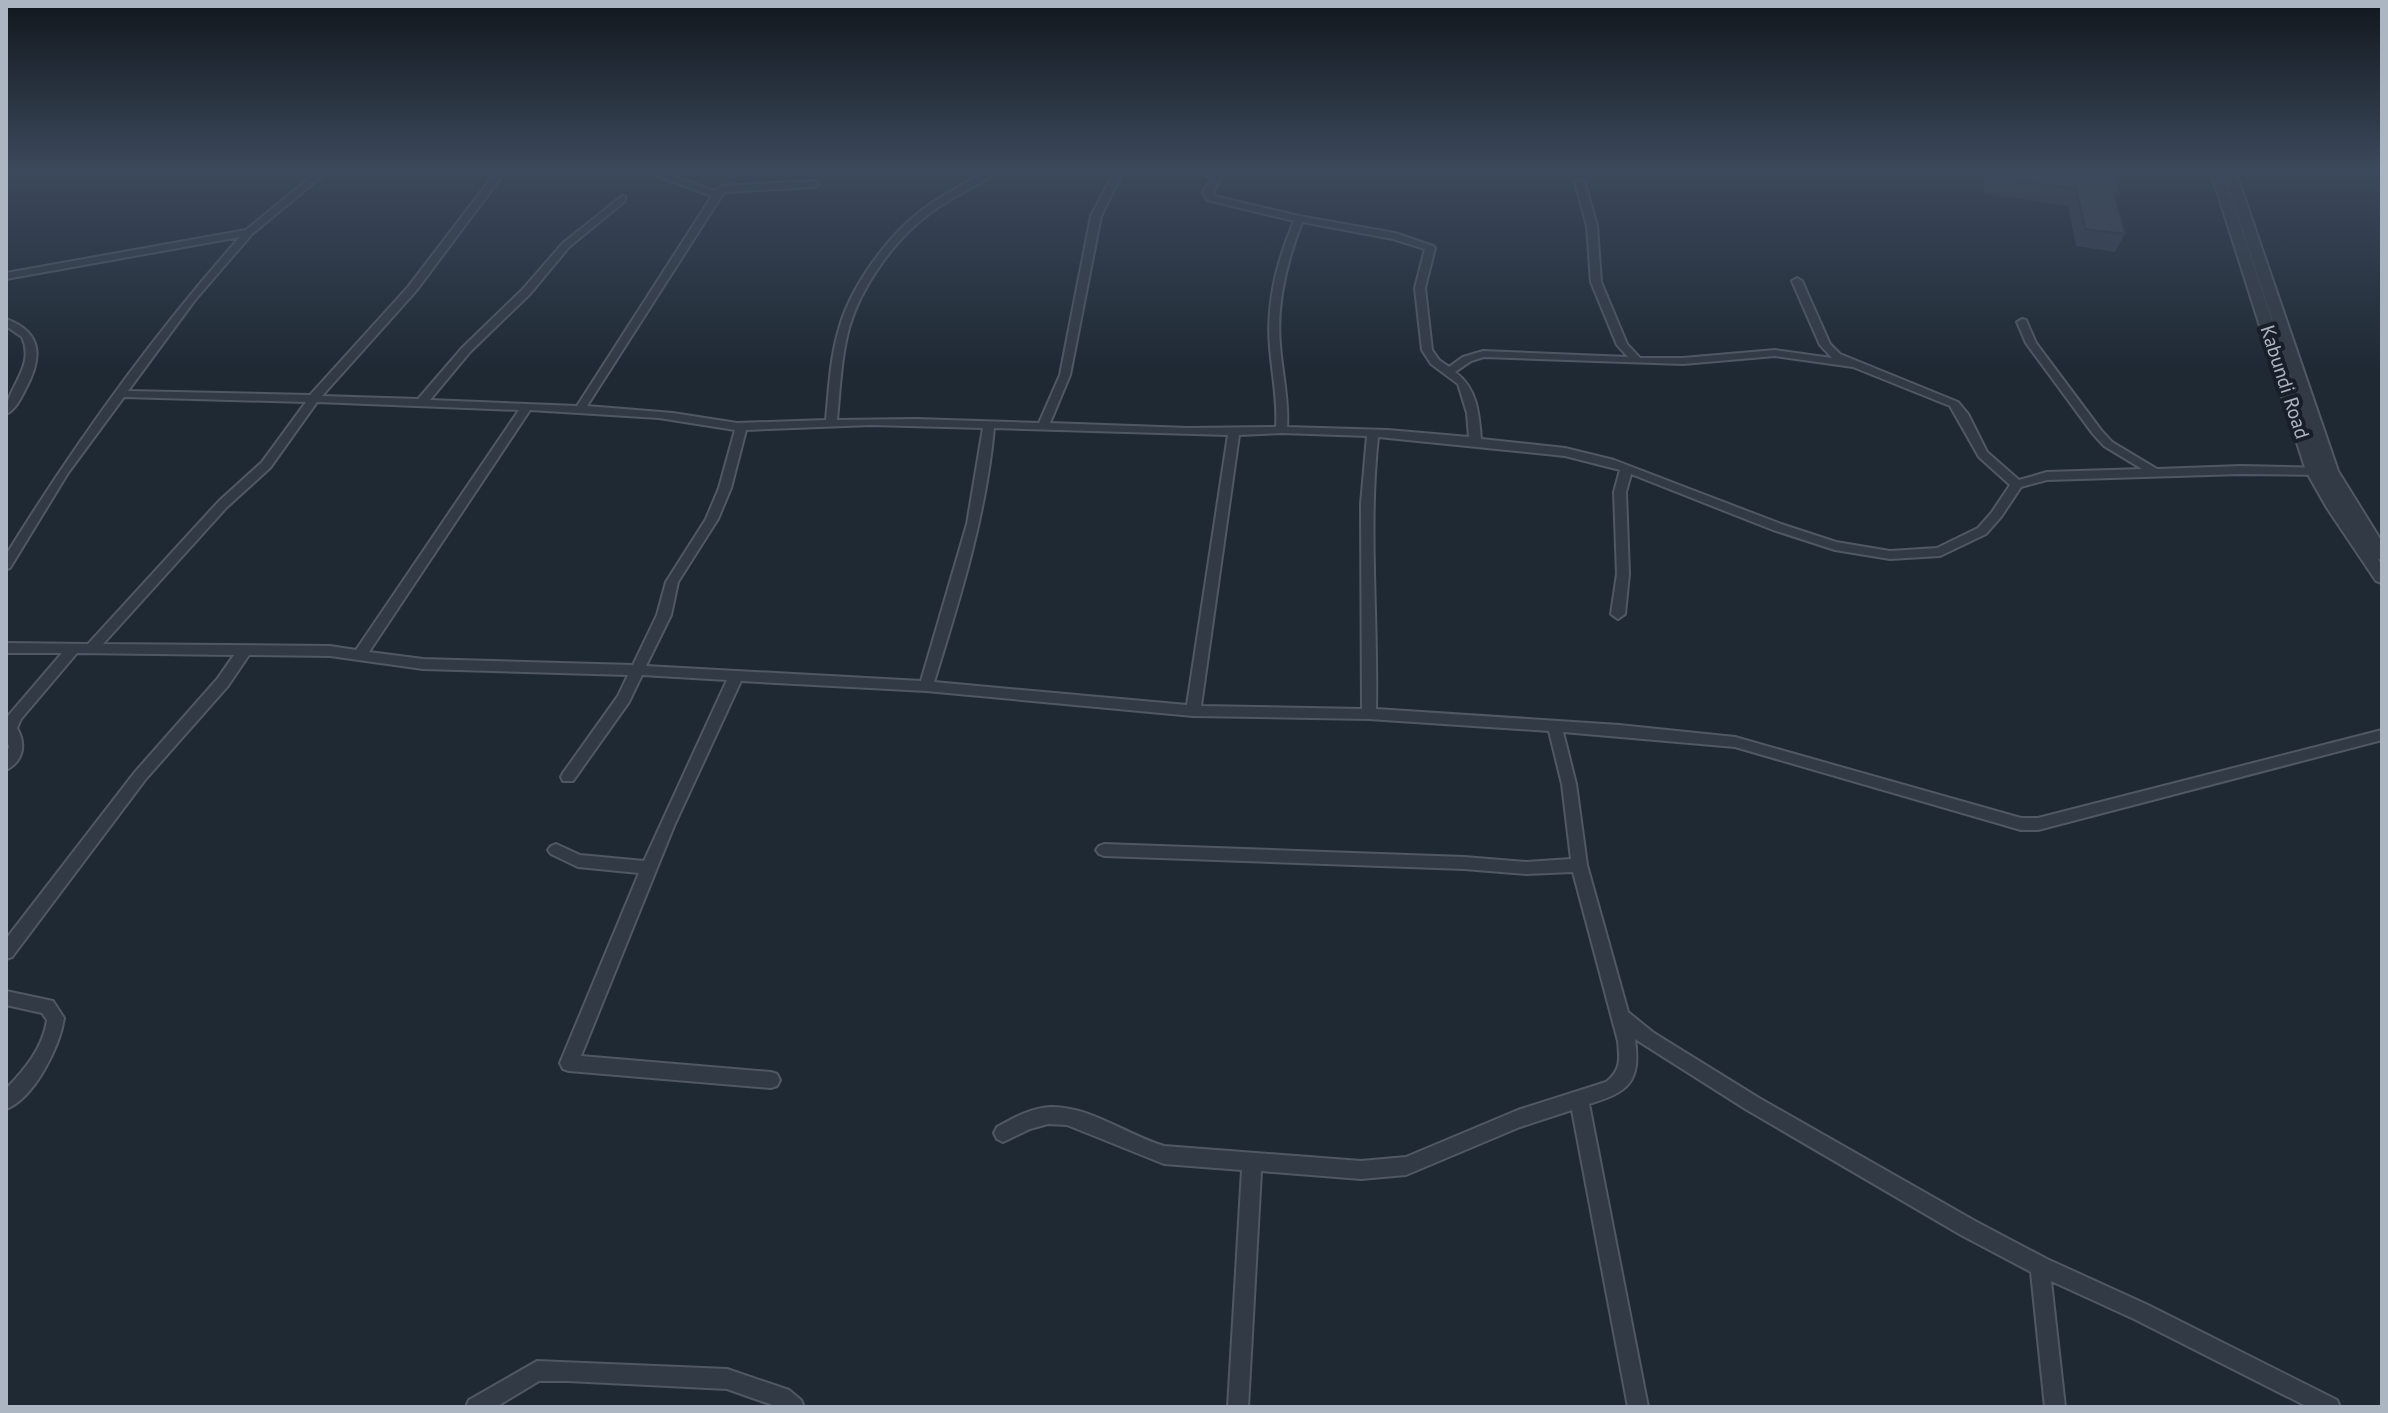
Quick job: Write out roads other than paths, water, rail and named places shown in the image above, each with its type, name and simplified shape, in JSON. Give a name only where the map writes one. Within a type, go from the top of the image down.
[{"type":"street","points":[[6,276],[216,238]]},
{"type":"street","points":[[6,565],[35,514],[119,394],[191,298],[244,238]]},
{"type":"street","points":[[92,648],[223,504],[266,465],[314,398],[412,289],[451,238]]},
{"type":"street","points":[[420,404],[466,350],[526,292],[575,238]]},
{"type":"street","points":[[580,409],[690,238]]},
{"type":"street","points":[[831,423],[835,373],[844,328],[867,284],[901,238]]},
{"type":"street","points":[[1044,424],[1065,375],[1092,238]]},
{"type":"street","points":[[1281,430],[1285,408],[1274,345],[1276,307],[1281,270],[1292,238]]},
{"type":"street","points":[[1401,238],[1430,248],[1420,288],[1427,350],[1435,362],[1463,383],[1469,399],[1475,441]]},
{"type":"street","points":[[1593,238],[1596,282],[1622,345],[1637,361]]},
{"type":"street","name":"Kabundi Road","points":[[2242,238],[2335,508],[2382,577]]},
{"type":"street","points":[[1797,281],[1825,345],[1836,356],[1954,404],[1962,413],[1979,449],[1997,470],[2017,484]]},
{"type":"street","points":[[6,322],[25,334],[30,347],[24,385],[6,411]]},
{"type":"street","points":[[2022,322],[2031,343],[2103,438],[2153,471]]},
{"type":"street","points":[[1450,371],[1467,359],[1483,354],[1683,361],[1775,353],[1852,364]]},
{"type":"street","points":[[119,394],[580,409],[681,417],[741,427],[831,423],[1044,424],[1234,432],[1281,430],[1475,441],[1571,452],[1627,468],[1713,505],[1765,522],[1857,550],[1888,555],[1923,556],[1967,540],[1995,517],[2017,484],[2047,476],[2153,471],[2322,471]]},
{"type":"street","points":[[360,654],[526,408]]},
{"type":"street","points":[[926,686],[978,502],[986,463],[989,424]]},
{"type":"street","points":[[568,777],[612,718],[664,615],[672,582],[712,519],[741,427]]},
{"type":"street","points":[[1193,711],[1203,659],[1216,537],[1234,432]]},
{"type":"street","points":[[1369,714],[1371,636],[1366,520],[1367,473],[1373,434]]},
{"type":"street","points":[[1618,614],[1623,574],[1620,492],[1627,468]]},
{"type":"street","name":"Kabundi Road","points":[[2322,471],[2382,555]]},
{"type":"street","points":[[6,648],[360,654],[423,664],[637,670],[926,686],[1193,711],[1369,714],[1619,730],[1735,742],[2021,824],[2038,824],[2382,735]]},
{"type":"street","points":[[6,764],[17,749],[11,723],[74,648]]},
{"type":"street","points":[[6,952],[75,866],[140,776],[223,682],[245,650]]},
{"type":"street","points":[[736,676],[649,868],[569,1063],[771,1080]]},
{"type":"street","points":[[1003,1133],[1036,1116],[1065,1116],[1091,1122],[1143,1150],[1164,1155],[1361,1170],[1406,1166],[1518,1119],[1611,1089],[1624,1078],[1628,1057],[1623,1018],[1579,865],[1569,784],[1555,727]]},
{"type":"street","points":[[556,850],[591,864],[649,868]]},
{"type":"street","points":[[1104,850],[1526,868],[1579,865]]},
{"type":"street","points":[[6,998],[47,1006],[56,1018],[43,1054],[21,1087],[6,1101]]},
{"type":"street","points":[[1623,1018],[1648,1039],[1871,1174],[2040,1266],[2141,1312],[2330,1407]]},
{"type":"street","points":[[1579,1098],[1638,1407]]},
{"type":"street","points":[[1238,1407],[1252,1162]]},
{"type":"street","points":[[2040,1266],[2055,1407]]},
{"type":"street","points":[[476,1407],[537,1371],[727,1379],[782,1397],[794,1407]]}]
